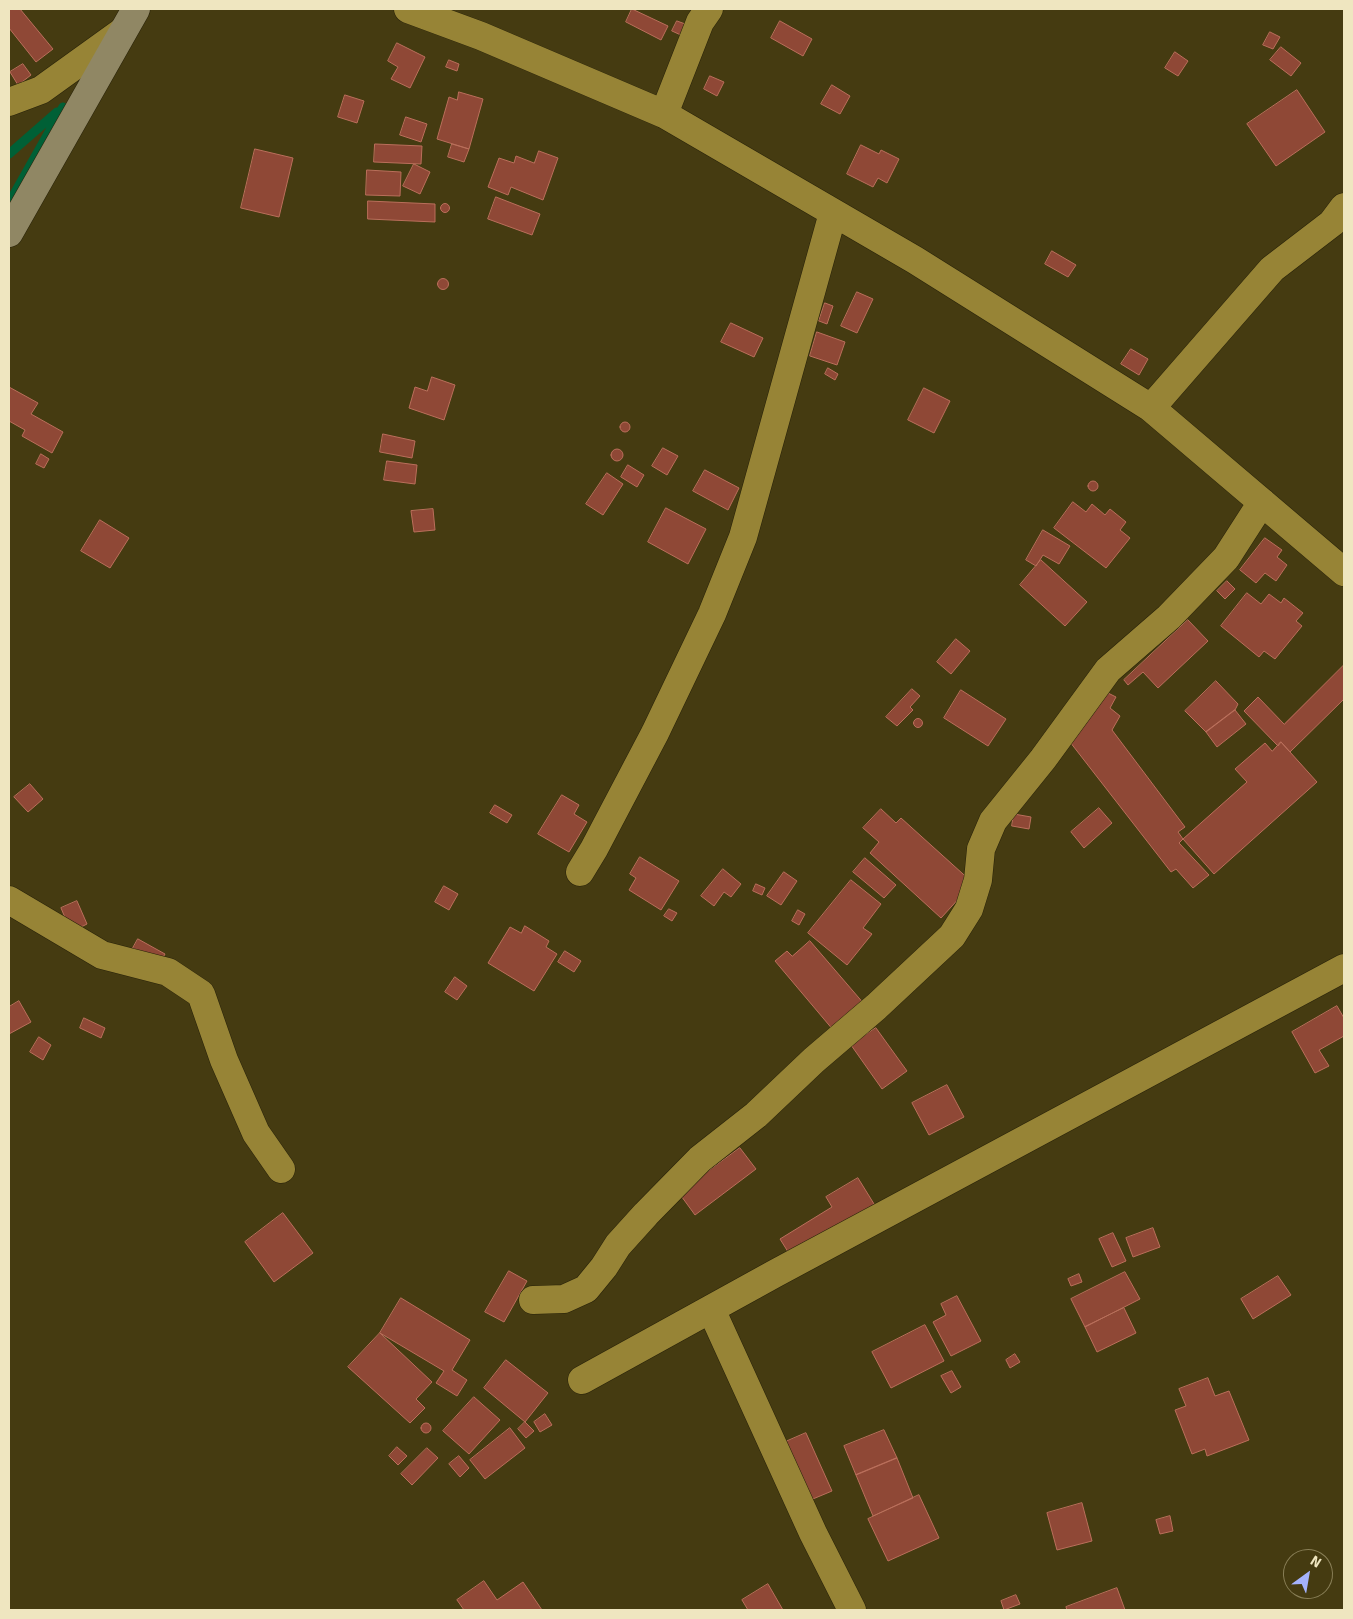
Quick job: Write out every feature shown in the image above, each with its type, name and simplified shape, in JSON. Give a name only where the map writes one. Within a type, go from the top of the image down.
[{"type":"street","points":[[408,9],[481,36],[664,114],[915,260],[1151,408],[1344,572]]},
{"type":"street","points":[[664,114],[700,22],[709,9]]},
{"type":"street","points":[[9,102],[40,90],[129,20]]},
{"type":"street","points":[[9,233],[129,20]]},
{"type":"street","points":[[1151,408],[1272,269],[1332,223],[1344,208]]},
{"type":"street","points":[[580,872],[655,733],[712,614],[743,537],[833,213]]},
{"type":"street","points":[[533,1300],[564,1299],[586,1288],[604,1267],[618,1245],[700,1159],[756,1115],[952,936],[969,909],[978,880],[981,849],[993,821],[1108,670],[1169,617],[1226,558],[1262,502]]},
{"type":"street","points":[[9,900],[102,955],[168,972],[201,994],[224,1060],[256,1133],[281,1169]]},
{"type":"street","points":[[582,1380],[1344,968]]},
{"type":"street","points":[[711,1309],[814,1533],[852,1610]]},
{"type":"building","points":[[9,9],[20,9],[53,49],[36,62],[9,28]]},
{"type":"building","points":[[632,9],[668,26],[661,40],[626,22]]},
{"type":"building","points":[[677,21],[688,25],[683,36],[672,31]]},
{"type":"building","points":[[780,21],[812,39],[803,56],[771,38]]},
{"type":"building","points":[[1270,32],[1280,37],[1273,49],[1263,45]]},
{"type":"building","points":[[397,43],[425,57],[410,88],[391,79],[398,67],[388,61]]},
{"type":"building","points":[[1281,47],[1301,63],[1291,76],[1270,60]]},
{"type":"building","points":[[1175,52],[1188,61],[1178,76],[1165,68]]},
{"type":"building","points":[[449,60],[459,64],[457,71],[446,67]]},
{"type":"building","points":[[23,64],[31,75],[18,85],[10,72]]},
{"type":"building","points":[[710,76],[724,82],[717,96],[704,89]]},
{"type":"building","points":[[832,85],[850,96],[840,114],[821,104]]},
{"type":"building","points":[[1297,90],[1325,132],[1276,166],[1247,124]]},
{"type":"building","points":[[459,92],[483,99],[469,149],[437,139],[449,97],[457,100]]},
{"type":"building","points":[[345,95],[364,101],[357,123],[338,117]]},
{"type":"building","points":[[406,117],[427,124],[421,142],[400,135]]},
{"type":"building","points":[[375,144],[422,146],[421,164],[374,162]]},
{"type":"building","points":[[452,144],[469,149],[464,162],[448,157]]},
{"type":"building","points":[[861,145],[879,154],[881,150],[899,159],[887,183],[878,178],[873,187],[847,174]]},
{"type":"building","points":[[255,149],[293,158],[279,217],[241,208]]},
{"type":"building","points":[[539,151],[558,158],[543,200],[511,187],[508,195],[488,187],[499,158],[514,163],[516,156],[534,163]]},
{"type":"building","points":[[414,164],[430,172],[420,194],[403,186]]},
{"type":"building","points":[[367,170],[401,172],[400,196],[366,195]]},
{"type":"building","points":[[496,197],[540,214],[532,235],[488,219]]},
{"type":"building","points":[[368,201],[435,204],[435,222],[368,219]]},
{"type":"building","points":[[445,203],[450,208],[445,213],[440,208]]},
{"type":"building","points":[[1052,251],[1076,265],[1068,277],[1045,264]]},
{"type":"building","points":[[441,279],[445,279],[448,284],[447,288],[441,289],[438,286],[438,282]]},
{"type":"building","points":[[857,292],[873,299],[857,333],[841,326]]},
{"type":"building","points":[[825,303],[833,306],[827,324],[819,321]]},
{"type":"building","points":[[731,323],[763,338],[754,357],[721,342]]},
{"type":"building","points":[[817,332],[845,342],[837,365],[810,356]]},
{"type":"building","points":[[1131,349],[1148,359],[1139,375],[1121,364]]},
{"type":"building","points":[[828,368],[838,374],[835,380],[825,374]]},
{"type":"building","points":[[432,377],[455,385],[444,420],[409,408],[415,387],[427,391]]},
{"type":"building","points":[[9,387],[38,403],[31,414],[63,432],[52,453],[22,436],[25,430],[9,421]]},
{"type":"building","points":[[924,388],[950,401],[934,433],[908,420]]},
{"type":"building","points":[[623,422],[627,422],[630,427],[629,431],[623,432],[620,429],[620,425]]},
{"type":"building","points":[[383,434],[415,441],[412,458],[380,452]]},
{"type":"building","points":[[663,448],[678,456],[667,475],[652,466]]},
{"type":"building","points":[[617,449],[623,455],[617,461],[611,455]]},
{"type":"building","points":[[41,454],[49,459],[44,468],[36,464]]},
{"type":"building","points":[[387,461],[417,465],[415,484],[384,480]]},
{"type":"building","points":[[628,465],[644,475],[637,487],[621,477]]},
{"type":"building","points":[[705,470],[739,488],[728,510],[693,491]]},
{"type":"building","points":[[607,473],[623,484],[603,515],[586,504]]},
{"type":"building","points":[[1091,481],[1095,481],[1098,486],[1097,490],[1091,491],[1088,488],[1088,484]]},
{"type":"building","points":[[1073,502],[1086,512],[1092,504],[1105,515],[1110,509],[1126,522],[1120,530],[1130,538],[1106,568],[1054,528]]},
{"type":"building","points":[[666,508],[706,529],[688,564],[648,542]]},
{"type":"building","points":[[433,509],[435,530],[414,532],[411,511]]},
{"type":"building","points":[[100,520],[129,538],[110,568],[81,551]]},
{"type":"building","points":[[1043,530],[1070,546],[1059,564],[1043,555],[1036,566],[1026,560]]},
{"type":"building","points":[[1265,538],[1282,550],[1277,557],[1287,565],[1276,581],[1265,573],[1256,583],[1240,570]]},
{"type":"building","points":[[1041,560],[1087,602],[1065,626],[1020,585]]},
{"type":"building","points":[[1227,581],[1235,589],[1225,599],[1217,591]]},
{"type":"building","points":[[1247,593],[1261,604],[1269,594],[1281,603],[1284,598],[1303,613],[1296,621],[1302,626],[1275,659],[1264,651],[1259,657],[1221,626]]},
{"type":"building","points":[[1188,620],[1208,641],[1158,688],[1143,672],[1128,685],[1124,680]]},
{"type":"building","points":[[956,639],[970,651],[951,674],[937,662]]},
{"type":"building","points":[[1344,665],[1344,699],[1290,752],[1281,742],[1278,746],[1244,711],[1258,697],[1284,724]]},
{"type":"building","points":[[1216,681],[1238,704],[1235,710],[1206,732],[1185,711]]},
{"type":"building","points":[[912,689],[920,696],[910,707],[913,710],[897,726],[886,717]]},
{"type":"building","points":[[961,690],[1006,719],[988,746],[944,718]]},
{"type":"building","points":[[1104,691],[1116,697],[1110,708],[1120,716],[1112,730],[1185,827],[1178,832],[1183,839],[1179,843],[1209,875],[1193,888],[1176,869],[1171,872],[1070,742]]},
{"type":"building","points":[[1235,710],[1246,724],[1217,747],[1206,732]]},
{"type":"building","points":[[918,718],[923,723],[918,728],[913,723]]},
{"type":"building","points":[[1281,742],[1317,782],[1214,874],[1183,839],[1247,782],[1235,769],[1265,743],[1272,751]]},
{"type":"building","points":[[30,784],[43,799],[28,812],[14,797]]},
{"type":"building","points":[[562,795],[579,805],[574,814],[587,822],[569,852],[538,834]]},
{"type":"building","points":[[495,805],[512,815],[507,823],[490,813]]},
{"type":"building","points":[[1099,808],[1112,823],[1084,848],[1071,832]]},
{"type":"building","points":[[881,809],[896,823],[901,818],[973,883],[941,918],[870,853],[879,842],[863,828]]},
{"type":"building","points":[[1014,814],[1031,817],[1029,829],[1012,826]]},
{"type":"building","points":[[640,857],[679,881],[661,910],[629,890],[636,878],[630,874]]},
{"type":"building","points":[[865,858],[896,885],[884,898],[853,872]]},
{"type":"building","points":[[723,869],[741,884],[731,897],[724,892],[714,906],[701,896]]},
{"type":"building","points":[[784,872],[797,881],[781,905],[767,896]]},
{"type":"building","points":[[851,880],[881,904],[863,928],[872,934],[847,965],[808,933]]},
{"type":"building","points":[[756,884],[765,888],[762,895],[753,891]]},
{"type":"building","points":[[444,886],[458,894],[449,910],[435,902]]},
{"type":"building","points":[[77,901],[87,924],[71,932],[61,908]]},
{"type":"building","points":[[669,909],[677,913],[672,921],[664,916]]},
{"type":"building","points":[[798,910],[805,914],[799,925],[792,921]]},
{"type":"building","points":[[525,926],[549,941],[546,947],[557,954],[534,991],[488,963],[510,927],[521,933]]},
{"type":"building","points":[[138,939],[165,954],[160,963],[133,948]]},
{"type":"building","points":[[810,941],[865,1005],[834,1031],[775,961],[787,951],[792,956]]},
{"type":"building","points":[[565,951],[581,961],[574,972],[558,962]]},
{"type":"building","points":[[455,977],[467,986],[457,1000],[445,992]]},
{"type":"building","points":[[19,1001],[31,1022],[9,1034],[9,1007]]},
{"type":"building","points":[[1337,1006],[1344,1018],[1344,1036],[1319,1050],[1329,1066],[1315,1073],[1292,1032]]},
{"type":"building","points":[[84,1018],[105,1028],[101,1038],[80,1028]]},
{"type":"building","points":[[876,1028],[907,1071],[882,1089],[851,1045]]},
{"type":"building","points":[[39,1037],[51,1045],[43,1060],[30,1052]]},
{"type":"building","points":[[947,1085],[964,1117],[929,1135],[912,1103]]},
{"type":"building","points":[[740,1148],[756,1169],[695,1215],[679,1193]]},
{"type":"building","points":[[858,1178],[879,1212],[795,1263],[780,1239],[832,1207],[826,1197]]},
{"type":"building","points":[[283,1213],[313,1253],[274,1282],[245,1242]]},
{"type":"building","points":[[1153,1228],[1160,1247],[1133,1257],[1126,1238]]},
{"type":"building","points":[[1113,1233],[1126,1261],[1112,1267],[1099,1239]]},
{"type":"building","points":[[509,1271],[527,1281],[504,1322],[485,1312]]},
{"type":"building","points":[[1125,1272],[1140,1299],[1085,1327],[1071,1299]]},
{"type":"building","points":[[1079,1274],[1082,1282],[1071,1286],[1068,1279]]},
{"type":"building","points":[[1278,1276],[1291,1295],[1253,1319],[1241,1299]]},
{"type":"building","points":[[957,1296],[981,1341],[951,1356],[933,1322],[946,1315],[941,1304]]},
{"type":"building","points":[[401,1298],[470,1340],[452,1370],[467,1380],[457,1396],[436,1383],[444,1371],[380,1333]]},
{"type":"building","points":[[1124,1308],[1136,1333],[1097,1352],[1085,1327]]},
{"type":"building","points":[[925,1325],[944,1361],[891,1388],[872,1352]]},
{"type":"building","points":[[380,1333],[432,1382],[416,1399],[425,1408],[410,1423],[348,1367]]},
{"type":"building","points":[[1015,1354],[1020,1362],[1010,1368],[1006,1360]]},
{"type":"building","points":[[506,1360],[548,1393],[525,1422],[484,1388]]},
{"type":"building","points":[[952,1371],[961,1387],[951,1393],[941,1376]]},
{"type":"building","points":[[1208,1378],[1215,1396],[1229,1391],[1249,1440],[1207,1456],[1205,1449],[1192,1454],[1175,1410],[1186,1406],[1179,1389]]},
{"type":"building","points":[[474,1397],[500,1420],[469,1454],[443,1431]]},
{"type":"building","points":[[545,1414],[552,1425],[540,1432],[534,1422]]},
{"type":"building","points":[[525,1422],[534,1431],[526,1438],[518,1429]]},
{"type":"building","points":[[424,1423],[428,1423],[431,1428],[430,1432],[424,1433],[421,1430],[421,1426]]},
{"type":"building","points":[[510,1428],[525,1448],[485,1479],[470,1460]]},
{"type":"building","points":[[884,1430],[897,1458],[856,1475],[844,1446]]},
{"type":"building","points":[[806,1433],[832,1491],[808,1501],[783,1443]]},
{"type":"building","points":[[397,1447],[407,1456],[398,1465],[389,1456]]},
{"type":"building","points":[[427,1448],[438,1458],[412,1485],[401,1474]]},
{"type":"building","points":[[459,1456],[469,1468],[460,1477],[449,1464]]},
{"type":"building","points":[[897,1458],[913,1498],[873,1516],[856,1475]]},
{"type":"building","points":[[919,1495],[939,1538],[888,1561],[868,1519]]},
{"type":"building","points":[[1082,1503],[1092,1541],[1057,1550],[1047,1513]]},
{"type":"building","points":[[1170,1516],[1173,1531],[1160,1534],[1156,1520]]},
{"type":"building","points":[[484,1581],[497,1600],[523,1582],[542,1610],[464,1610],[457,1600]]},
{"type":"building","points":[[768,1584],[783,1610],[748,1610],[742,1600]]},
{"type":"building","points":[[1117,1588],[1125,1610],[1067,1610],[1066,1607]]},
{"type":"building","points":[[1016,1595],[1020,1604],[1004,1610],[1001,1601]]},
{"type":"waterway","points":[[9,203],[63,107]]},
{"type":"waterway","points":[[9,154],[57,112]]}]
